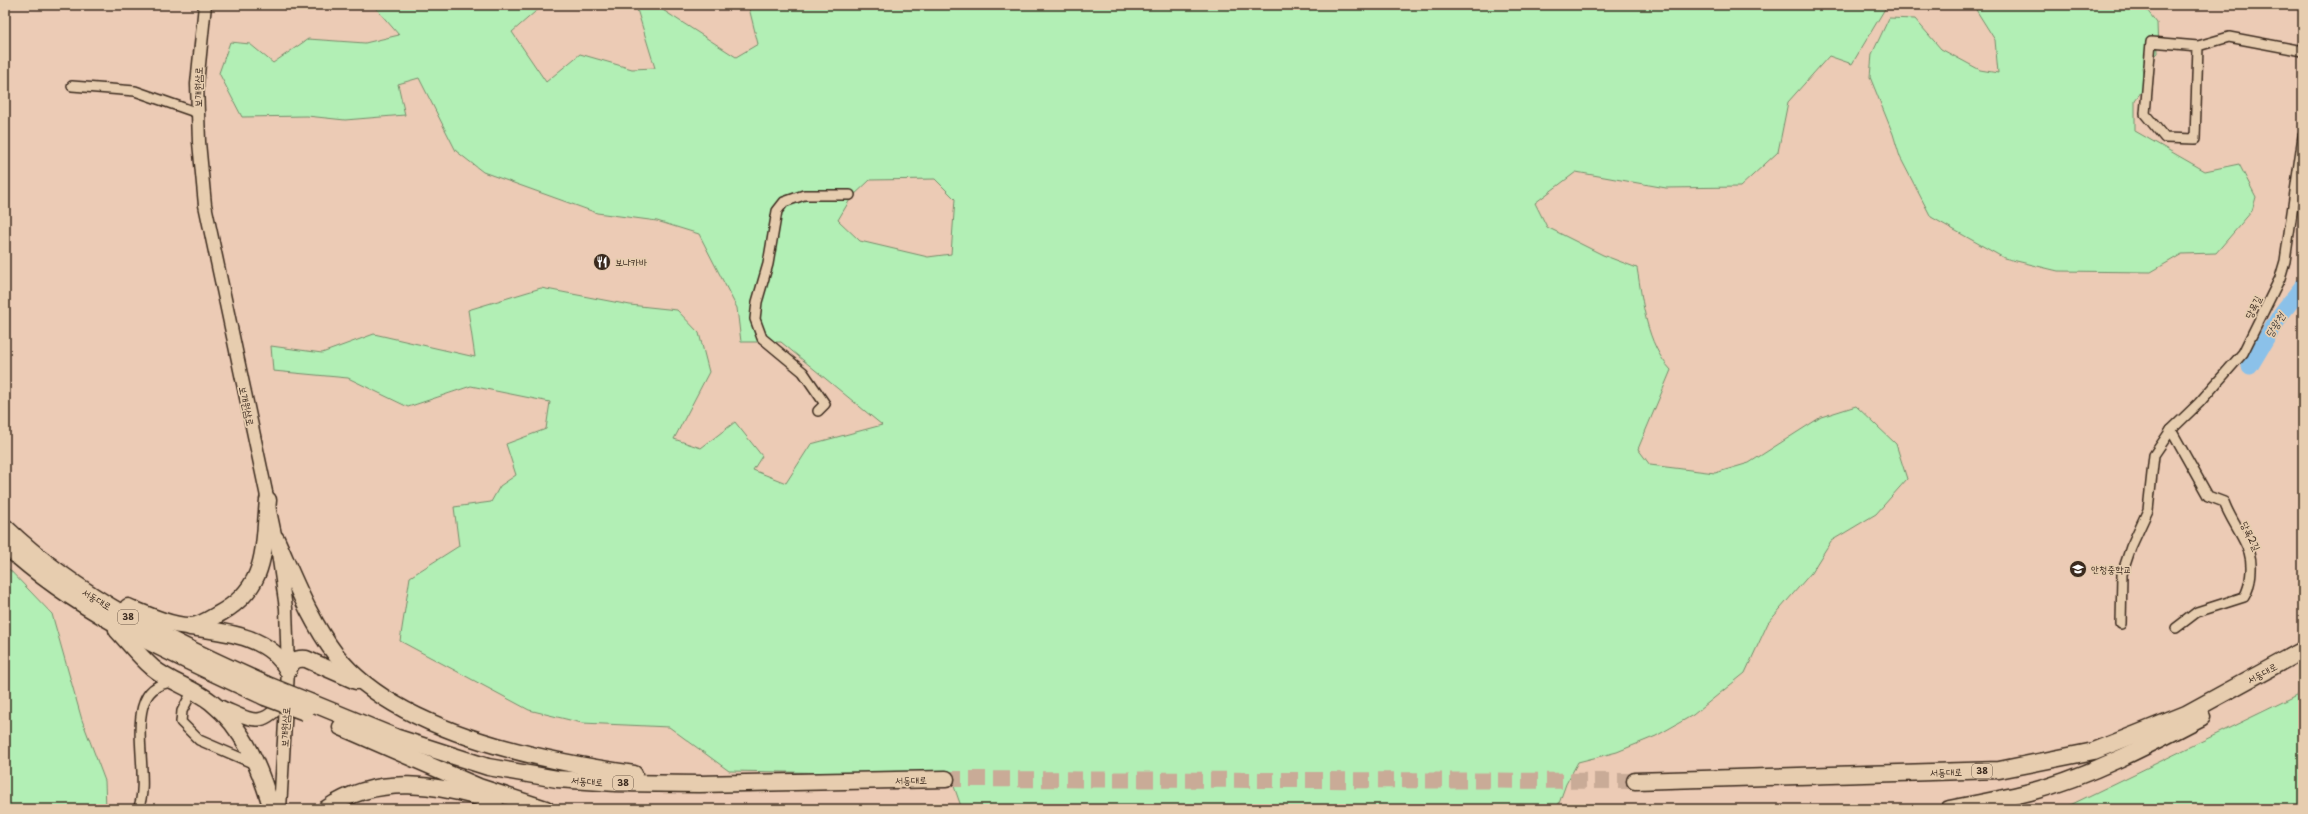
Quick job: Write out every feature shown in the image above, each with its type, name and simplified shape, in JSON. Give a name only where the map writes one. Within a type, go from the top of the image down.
[{"type":"highway","points":[[190,627],[225,611],[241,599],[255,582],[263,556],[268,500]]},
{"type":"highway","name":"서동대로","points":[[5,527],[72,583],[98,600],[224,666],[265,690]]},
{"type":"highway","points":[[276,539],[316,624],[337,655],[365,685]]},
{"type":"highway","name":"서동대로","points":[[5,545],[48,581],[105,618],[153,645],[265,690]]},
{"type":"highway","points":[[98,600],[125,606],[158,619],[190,627],[234,635],[254,641],[268,647],[277,654],[288,671]]},
{"type":"highway","points":[[105,618],[154,668],[193,690],[212,703],[236,729],[249,748],[257,765],[272,809]]},
{"type":"highway","name":"서동대로","points":[[1635,780],[1999,770],[2094,751],[2186,714],[2303,650]]},
{"type":"highway","points":[[288,671],[292,661],[298,658],[306,658],[365,685],[401,707],[459,734],[510,749],[613,771],[699,784]]},
{"type":"highway","name":"서동대로","points":[[1949,809],[2030,792],[2108,764],[2150,745],[2303,662]]},
{"type":"highway","name":"38","points":[[265,690],[312,709],[479,787],[546,809]]},
{"type":"highway","name":"서동대로","points":[[312,709],[488,767],[557,779],[616,783],[699,784],[946,779]]},
{"type":"highway","points":[[326,809],[345,796],[370,788],[396,784],[425,786],[456,792],[515,809]]},
{"type":"main road","name":"보개원삼로","points":[[205,5],[199,51],[198,114],[201,172],[211,237],[276,539],[286,608],[288,671],[280,809]]},
{"type":"main road","points":[[212,703],[248,718],[260,721],[268,718],[277,710],[287,697]]},
{"type":"street","points":[[2198,46],[2195,139],[2166,138],[2145,114],[2151,42],[2198,46],[2229,36],[2303,51]]},
{"type":"street","points":[[72,86],[135,91],[198,114]]},
{"type":"street","name":"당목길","points":[[2121,624],[2122,574],[2131,547],[2148,510],[2154,456],[2171,430],[2199,403],[2243,353],[2280,278],[2298,204],[2303,136]]},
{"type":"street","points":[[818,411],[825,404],[803,372],[762,338],[755,319],[757,302],[768,264],[777,211],[784,202],[804,195],[850,195]]},
{"type":"street","name":"당목2길","points":[[2171,430],[2208,496],[2224,502],[2230,518],[2249,551],[2250,560],[2249,589],[2244,597],[2197,612],[2176,628]]},
{"type":"street","points":[[138,809],[144,793],[140,729],[147,695],[157,686],[178,682]]},
{"type":"street","points":[[193,690],[182,711],[181,722],[199,740],[257,765]]},
{"type":"green space","points":[[373,5],[543,5],[512,32],[546,82],[580,54],[632,69],[655,68],[636,6],[655,5],[736,57],[758,44],[749,8],[746,5],[1884,5],[1886,7],[1852,64],[1829,56],[1788,102],[1778,152],[1740,187],[1666,188],[1576,172],[1535,203],[1547,227],[1603,255],[1637,268],[1644,309],[1651,335],[1656,348],[1671,370],[1638,449],[1650,465],[1715,473],[1749,463],[1821,417],[1856,406],[1896,444],[1907,479],[1876,514],[1831,541],[1811,573],[1768,623],[1745,673],[1693,715],[1656,736],[1617,752],[1578,762],[1566,784],[1557,809],[962,809],[950,775],[729,771],[669,727],[582,723],[529,710],[400,641],[410,577],[459,546],[454,507],[491,502],[500,486],[516,475],[506,444],[546,429],[550,402],[471,386],[408,407],[348,378],[273,371],[271,346],[322,353],[374,334],[475,357],[468,310],[541,288],[630,305],[677,310],[699,333],[709,372],[674,439],[701,448],[735,422],[762,456],[753,470],[786,483],[811,444],[882,425],[781,342],[741,342],[737,308],[699,234],[657,221],[597,213],[483,172],[456,151],[419,78],[398,84],[405,115],[345,120],[307,116],[242,117],[219,73],[230,42],[250,44],[273,63],[308,39],[365,43],[399,35]],"holes":[[[935,179],[955,199],[951,254],[928,257],[860,241],[838,220],[851,198],[870,180]]]},
{"type":"green space","points":[[1973,5],[2143,5],[2157,23],[2158,53],[2142,67],[2145,87],[2135,100],[2135,131],[2205,171],[2239,164],[2256,197],[2252,211],[2216,253],[2182,254],[2151,272],[2058,271],[2004,258],[1931,217],[1900,157],[1893,134],[1870,77],[1872,54],[1889,18],[1915,19],[1941,49],[1980,70],[1998,73],[1995,40]]},
{"type":"green space","points":[[5,565],[52,614],[82,720],[105,781],[106,809],[5,809]]},
{"type":"green space","points":[[2303,692],[2303,809],[2062,809],[2287,700]]},
{"type":"waterway","name":"당왕천","points":[[2250,366],[2281,314],[2303,286]]},
{"type":"tunnel","points":[[946,779],[1635,781]]},
{"type":"place","name":"보나카바","points":[[602,262]]},
{"type":"place","name":"안청중학교","points":[[2078,569]]}]
